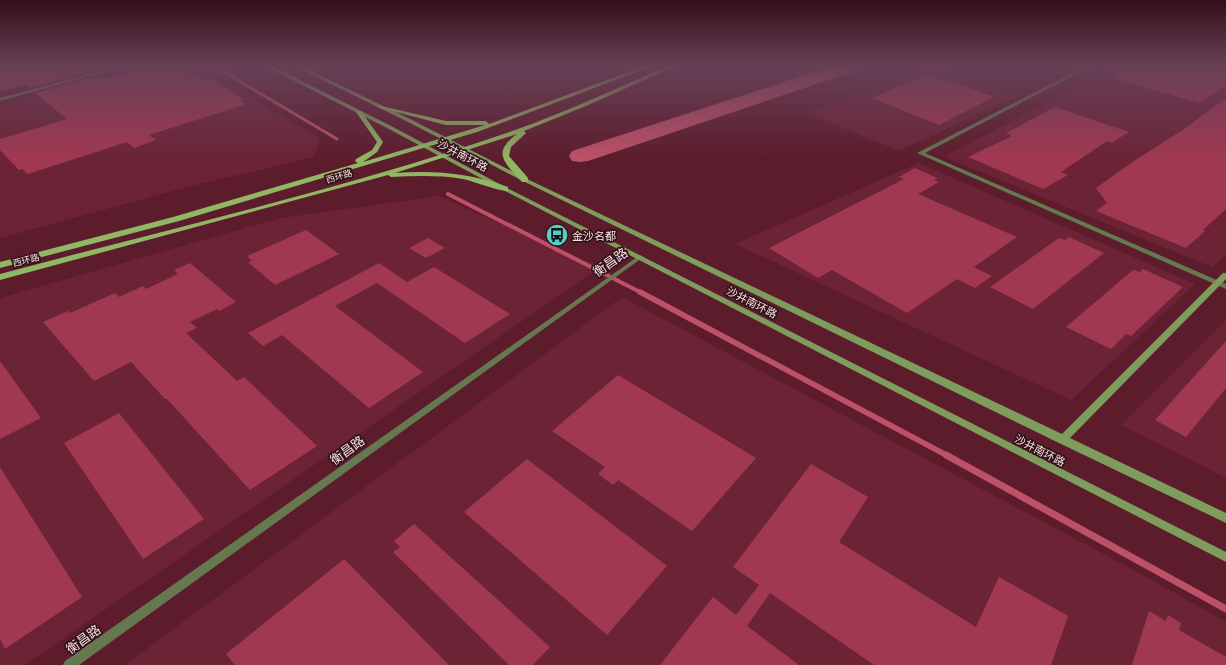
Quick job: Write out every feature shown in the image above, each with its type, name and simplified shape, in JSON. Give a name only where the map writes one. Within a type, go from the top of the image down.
[{"type":"main road","name":"沙井南环路","points":[[329,97],[505,189],[1226,557]]},
{"type":"main road","name":"沙井南环路","points":[[360,97],[525,180],[1226,518]]},
{"type":"main road","name":"西环路","points":[[0,265],[176,219],[424,146],[504,120],[567,97]]},
{"type":"main road","name":"西环路","points":[[0,277],[369,177],[493,140],[600,97]]},
{"type":"main road","points":[[379,106],[446,123],[476,124],[504,120]]},
{"type":"main road","points":[[326,175],[369,156],[378,146],[380,142],[378,138],[359,112]]},
{"type":"main road","points":[[525,180],[506,158],[506,147],[510,142],[540,122]]},
{"type":"main road","points":[[369,177],[421,172],[446,174],[483,181],[505,189]]},
{"type":"main road","points":[[1062,440],[1222,285],[1226,275]]},
{"type":"street","points":[[0,100],[11,97]]},
{"type":"street","points":[[1029,97],[920,153],[1222,285]]},
{"type":"street","name":"衡昌路","points":[[68,665],[640,257]]},
{"type":"shaded area","points":[[30,97],[249,97],[320,138],[314,157],[191,186],[0,238],[0,105]]},
{"type":"shaded area","points":[[851,97],[1015,97],[899,151],[808,113]]},
{"type":"shaded area","points":[[1058,97],[1226,97],[1226,254],[1212,267],[944,157]]},
{"type":"shaded area","points":[[919,163],[1195,284],[1071,400],[735,244]]},
{"type":"shaded area","points":[[438,196],[600,267],[25,665],[0,665],[0,298],[281,218]]},
{"type":"shaded area","points":[[622,297],[1130,568],[1226,622],[1226,665],[125,665]]},
{"type":"shaded area","points":[[1226,320],[1226,478],[1121,425]]},
{"type":"building","points":[[40,97],[241,97],[244,99],[240,100],[246,104],[149,135],[156,140],[134,148],[127,142],[28,174],[22,169],[19,170],[0,150],[0,139],[67,119]]},
{"type":"building","points":[[874,97],[994,97],[939,125],[872,98]]},
{"type":"building","points":[[1179,97],[1209,97],[1200,103]]},
{"type":"building","points":[[1226,98],[1226,209],[1186,248],[1096,211],[1107,203],[1096,188],[1134,161],[1184,129]]},
{"type":"building","points":[[1055,107],[1129,132],[1111,143],[1107,141],[1061,172],[1068,175],[1043,189],[968,157],[1012,136],[1006,133]]},
{"type":"building","points":[[915,168],[937,178],[934,180],[939,182],[918,194],[1017,237],[974,267],[992,276],[975,288],[957,279],[907,313],[832,270],[818,278],[769,248],[904,179],[899,177]]},
{"type":"building","points":[[306,230],[339,254],[275,285],[248,262],[252,261],[247,256]]},
{"type":"building","points":[[1069,237],[1104,253],[1033,309],[990,287],[1059,238],[1065,240]]},
{"type":"building","points":[[428,238],[445,248],[426,258],[409,248]]},
{"type":"building","points":[[190,263],[236,302],[219,311],[217,309],[190,322],[197,328],[186,333],[237,381],[244,377],[317,446],[250,490],[131,362],[94,381],[43,322],[68,311],[70,313],[115,293],[119,297],[143,286],[146,289],[178,274],[174,270]]},
{"type":"building","points":[[379,263],[407,282],[434,267],[510,314],[465,343],[377,283],[335,306],[423,372],[369,408],[282,335],[263,346],[248,333]]},
{"type":"building","points":[[1143,269],[1183,287],[1131,336],[1126,334],[1111,349],[1066,327],[1133,270],[1140,272]]},
{"type":"building","points":[[1226,341],[1226,388],[1186,437],[1155,420]]},
{"type":"building","points":[[0,361],[41,418],[0,439]]},
{"type":"building","points":[[618,375],[756,458],[692,531],[618,480],[613,485],[598,474],[605,467],[552,431]]},
{"type":"building","points":[[119,413],[204,519],[143,559],[64,443]]},
{"type":"building","points":[[527,459],[667,566],[607,635],[464,512]]},
{"type":"building","points":[[811,464],[868,497],[839,542],[976,627],[999,577],[1068,616],[1051,665],[874,665],[770,593],[747,626],[799,665],[660,665],[713,597],[736,615],[759,585],[733,567]]},
{"type":"building","points":[[0,467],[82,597],[5,649],[0,639]]},
{"type":"building","points":[[414,524],[550,647],[533,665],[509,665],[393,552],[400,547],[394,541]]},
{"type":"building","points":[[344,559],[449,665],[235,665],[226,654]]},
{"type":"building","points":[[1149,611],[1166,621],[1168,615],[1181,623],[1179,630],[1226,657],[1226,665],[1132,665]]},
{"type":"waterway","points":[[266,97],[337,139]]},
{"type":"waterway","points":[[580,156],[758,97]]},
{"type":"waterway","points":[[448,194],[642,293]]},
{"type":"waterway","points":[[640,292],[948,456]]},
{"type":"waterway","points":[[946,455],[1226,609]]},
{"type":"place","name":"金沙名都","points":[[557,235]]}]
